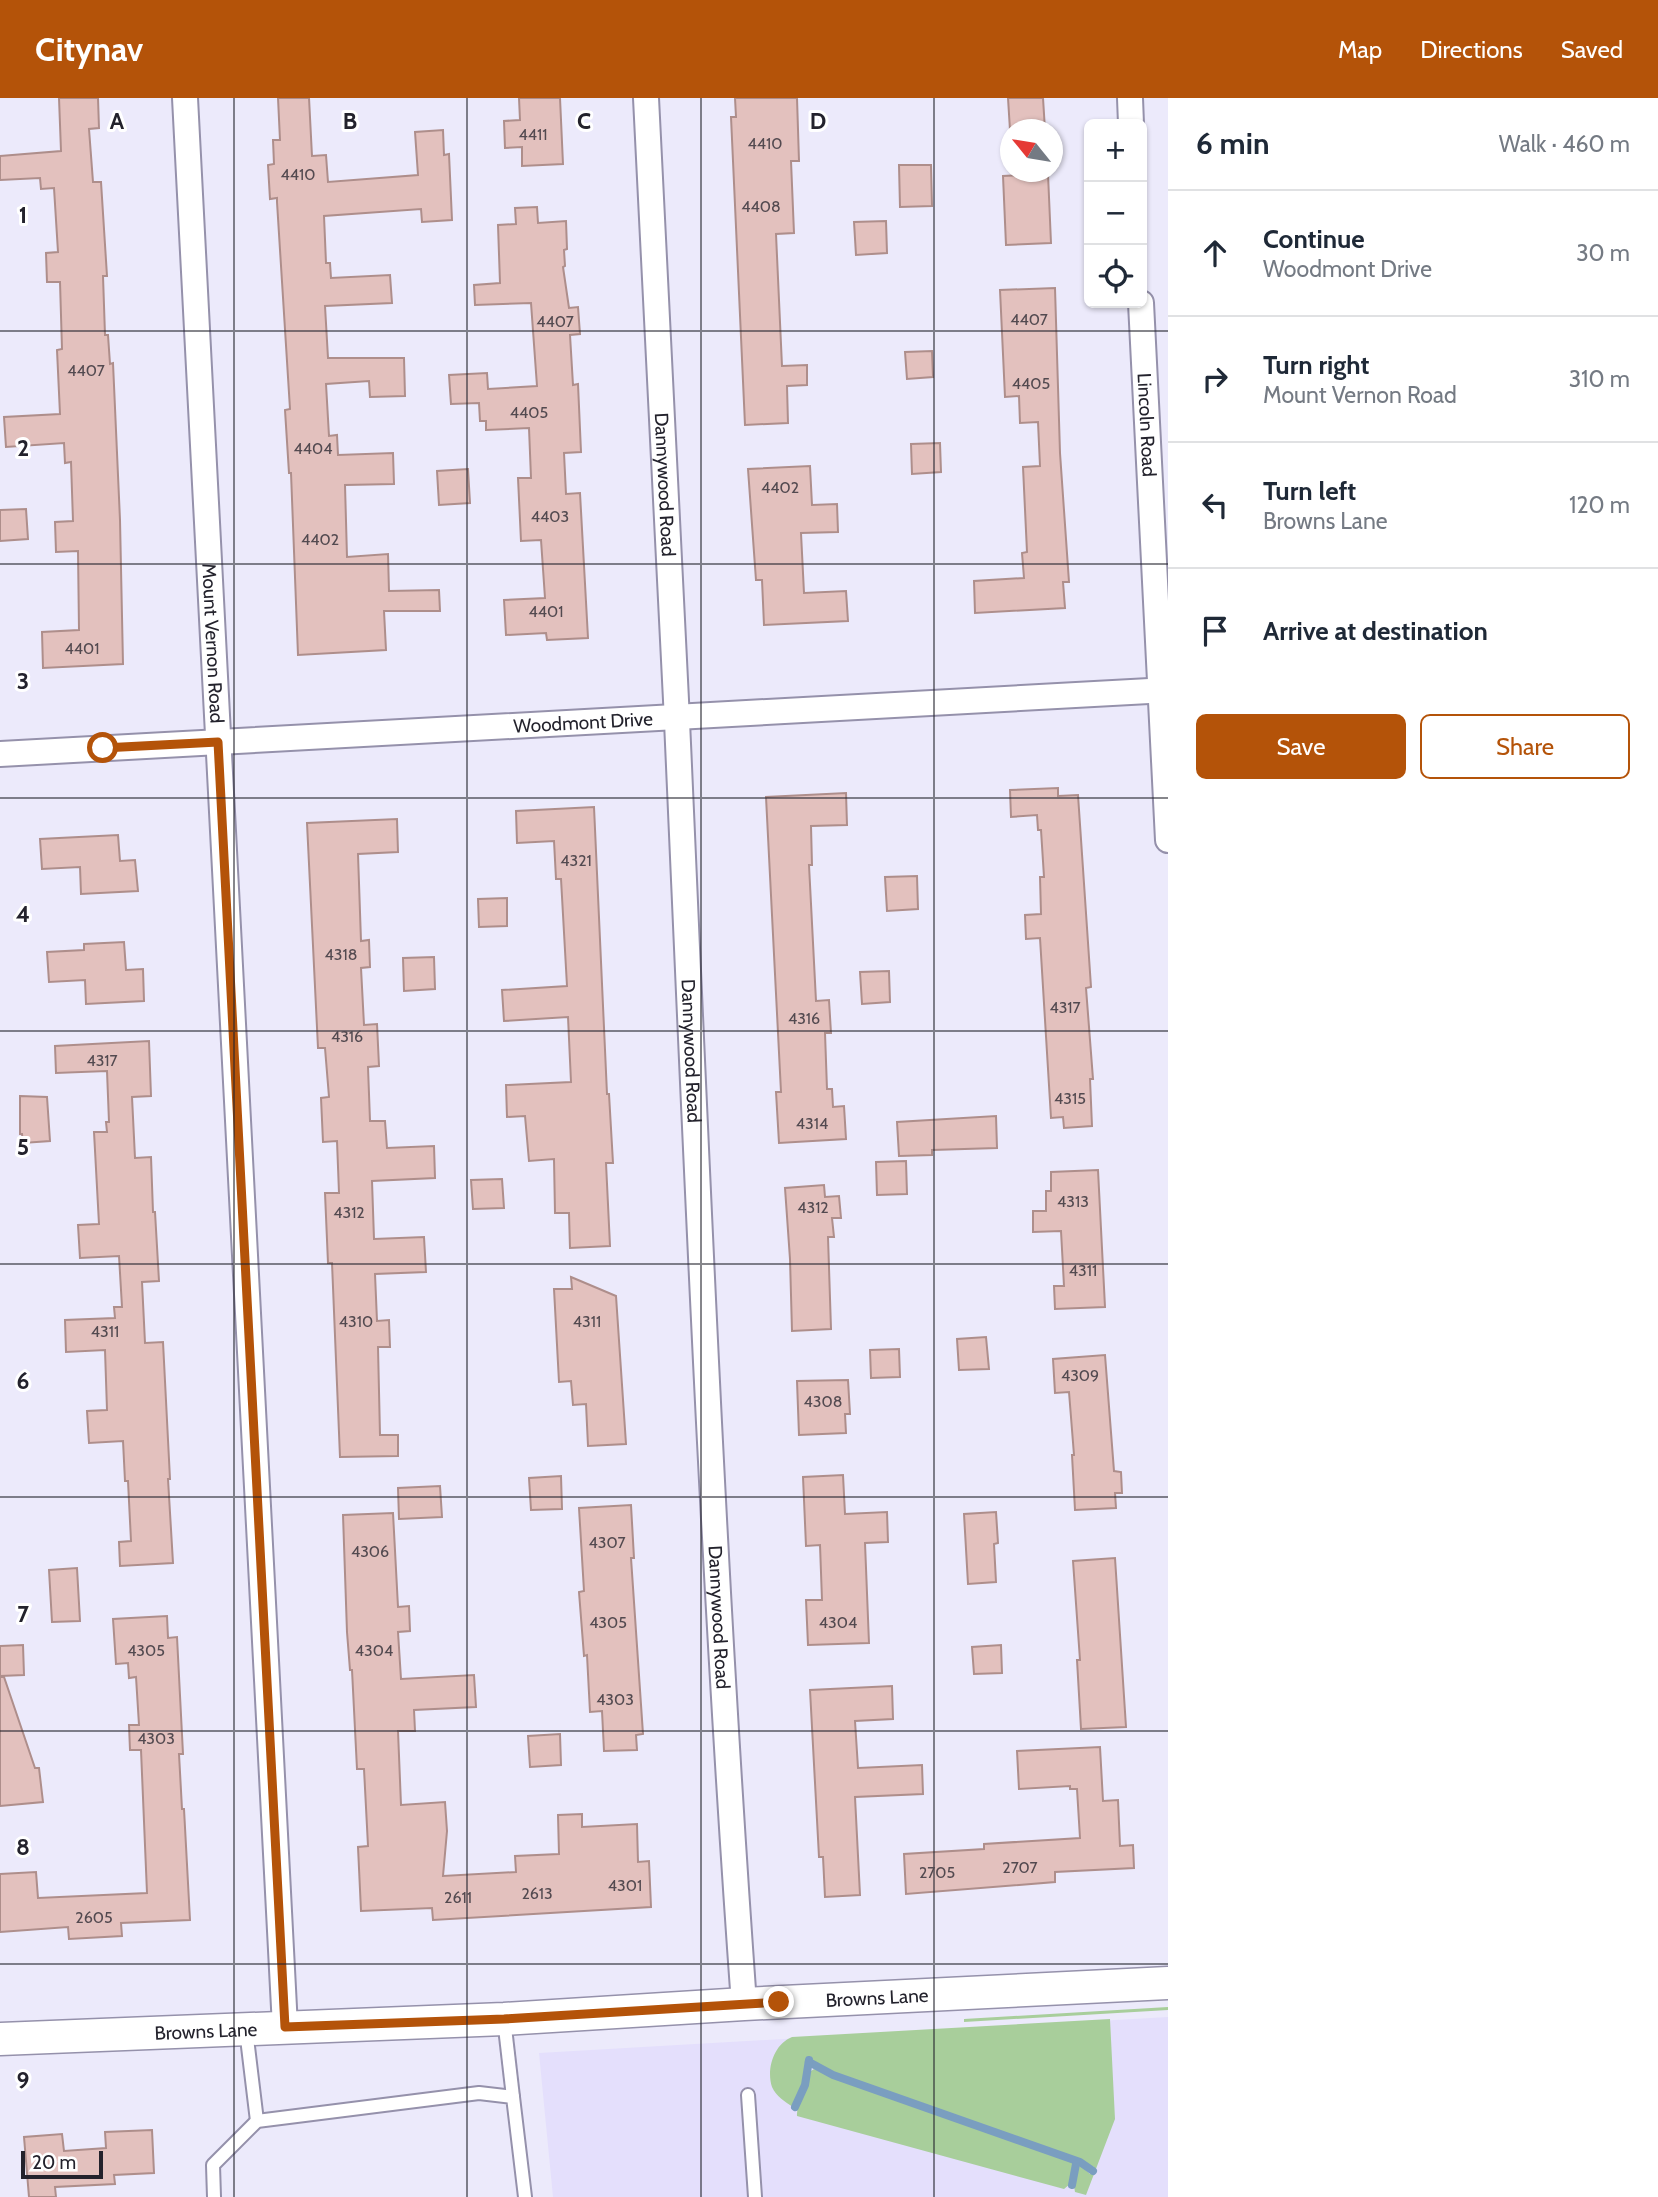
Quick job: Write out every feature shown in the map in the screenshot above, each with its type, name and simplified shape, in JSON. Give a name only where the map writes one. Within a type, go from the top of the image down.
[{"type":"street","name":"Mount Vernon Road","points":[[185,98],[285,2027]]},
{"type":"street","name":"Dannywood Road","points":[[646,98],[697,1180],[731,1832],[744,2004]]},
{"type":"street","points":[[1130,98],[1131,119]]},
{"type":"street","name":"Lincoln Road","points":[[1141,308],[1164,690],[1168,840]]},
{"type":"street","name":"Woodmont Drive","points":[[0,754],[1164,690]]},
{"type":"street","name":"Browns Lane","points":[[0,2039],[504,2019],[1168,1983]]},
{"type":"lane","points":[[504,2019],[525,2197]]},
{"type":"lane","points":[[246,2029],[257,2120]]},
{"type":"lane","points":[[214,2197],[213,2165],[257,2120],[479,2094],[513,2097]]},
{"type":"lane","points":[[748,2095],[755,2197]]},
{"type":"shaded area","points":[[1168,2017],[1168,2197],[553,2197],[539,2053]]},
{"type":"green space","points":[[1168,2007],[1168,2010],[964,2022],[964,2019]]},
{"type":"green space","points":[[1110,2019],[1115,2119],[1086,2195],[1075,2192],[1075,2174],[1080,2165],[1090,2174],[1094,2167],[839,2075],[812,2061],[810,2056],[806,2058],[804,2082],[793,2107],[776,2093],[770,2080],[776,2051],[792,2037]]},
{"type":"green space","points":[[814,2069],[1075,2163],[1070,2184],[1064,2189],[797,2116],[800,2100]]},
{"type":"building","points":[[59,98],[98,98],[99,128],[89,129],[93,182],[101,182],[107,276],[103,276],[105,335],[108,335],[110,364],[113,363],[123,664],[43,668],[42,632],[79,630],[78,551],[56,552],[55,522],[73,521],[71,462],[65,463],[64,443],[6,447],[4,417],[60,414],[57,350],[62,349],[60,282],[47,282],[46,253],[58,252],[54,188],[41,189],[40,178],[0,180],[0,156],[61,151]]},
{"type":"building","points":[[278,98],[309,98],[312,156],[326,155],[328,182],[418,175],[415,132],[443,130],[444,155],[449,154],[452,220],[422,222],[421,209],[324,216],[326,263],[330,263],[331,278],[390,275],[392,303],[325,306],[328,358],[404,358],[405,396],[370,397],[369,381],[326,384],[329,436],[337,435],[338,455],[393,453],[394,484],[345,485],[347,557],[388,554],[389,591],[439,590],[440,611],[384,611],[386,650],[298,655],[291,473],[285,410],[290,409],[277,198],[270,199],[268,165],[274,164],[273,140],[280,140]]},
{"type":"building","points":[[519,98],[560,98],[563,164],[522,166],[522,147],[505,148],[504,121],[520,120]]},
{"type":"building","points":[[735,98],[797,98],[799,161],[791,161],[794,233],[776,234],[782,366],[807,365],[807,385],[787,386],[788,423],[745,425],[731,117],[736,117]]},
{"type":"building","points":[[1008,98],[1043,98],[1044,119],[1009,119]]},
{"type":"building","points":[[899,165],[931,165],[932,206],[900,207]]},
{"type":"building","points":[[1003,182],[1048,182],[1051,243],[1006,245]]},
{"type":"building","points":[[537,207],[538,223],[566,221],[567,249],[564,250],[563,267],[569,308],[578,307],[580,334],[570,335],[573,385],[578,384],[581,452],[564,453],[566,494],[580,493],[588,638],[547,640],[546,633],[506,635],[504,600],[545,598],[541,540],[521,541],[518,478],[531,478],[529,428],[486,430],[486,421],[480,421],[479,403],[451,404],[449,375],[487,373],[488,389],[537,386],[531,303],[475,305],[474,285],[500,283],[498,225],[516,224],[515,208]]},
{"type":"building","points":[[886,221],[887,253],[856,255],[854,222]]},
{"type":"building","points":[[1055,288],[1060,453],[1069,582],[1063,582],[1065,608],[975,613],[974,581],[1024,578],[1022,553],[1027,552],[1023,467],[1040,466],[1038,422],[1020,423],[1019,396],[1005,397],[1000,290]]},
{"type":"building","points":[[932,351],[933,377],[907,379],[905,352]]},
{"type":"building","points":[[940,443],[941,472],[912,474],[911,444]]},
{"type":"building","points":[[810,466],[812,505],[837,504],[838,532],[801,533],[804,593],[846,591],[848,621],[764,625],[762,580],[756,580],[748,469]]},
{"type":"building","points":[[468,469],[470,503],[439,505],[437,471]]},
{"type":"building","points":[[26,509],[28,539],[0,541],[0,510]]},
{"type":"building","points":[[1058,788],[1058,796],[1078,795],[1091,987],[1086,988],[1093,1079],[1090,1079],[1092,1126],[1064,1128],[1063,1117],[1051,1118],[1040,938],[1026,939],[1025,915],[1041,914],[1040,877],[1044,877],[1041,830],[1038,830],[1037,815],[1011,817],[1010,790]]},
{"type":"building","points":[[846,793],[847,825],[811,826],[812,865],[809,865],[816,1001],[829,1000],[831,1033],[825,1033],[827,1089],[832,1089],[833,1107],[844,1106],[846,1139],[779,1143],[776,1092],[781,1092],[766,797]]},
{"type":"building","points":[[594,807],[607,1094],[613,1163],[606,1163],[610,1246],[570,1248],[569,1213],[555,1213],[554,1159],[529,1161],[525,1116],[507,1117],[506,1085],[571,1082],[568,1017],[504,1021],[502,990],[567,986],[561,879],[556,879],[554,841],[517,843],[516,811]]},
{"type":"building","points":[[397,819],[398,852],[358,854],[361,941],[369,940],[370,967],[361,968],[364,1025],[377,1024],[379,1066],[368,1067],[370,1121],[385,1121],[387,1148],[434,1146],[435,1178],[372,1181],[374,1239],[424,1237],[426,1272],[375,1274],[377,1321],[389,1320],[390,1347],[378,1347],[380,1435],[398,1435],[398,1456],[340,1457],[332,1263],[328,1263],[325,1193],[339,1193],[337,1141],[323,1142],[321,1098],[329,1097],[325,1048],[318,1048],[307,823]]},
{"type":"building","points":[[118,835],[120,861],[135,860],[138,891],[81,894],[80,867],[42,869],[40,839]]},
{"type":"building","points":[[917,876],[918,909],[887,911],[885,877]]},
{"type":"building","points":[[507,898],[507,926],[479,927],[478,899]]},
{"type":"building","points":[[124,942],[126,970],[143,969],[144,1001],[86,1004],[85,980],[49,982],[47,952],[84,950],[84,944]]},
{"type":"building","points":[[434,957],[435,989],[404,991],[403,958]]},
{"type":"building","points":[[889,971],[890,1002],[862,1004],[860,972]]},
{"type":"building","points":[[149,1041],[151,1096],[132,1097],[135,1158],[151,1157],[159,1281],[142,1282],[145,1343],[163,1342],[173,1563],[120,1566],[119,1542],[131,1541],[123,1441],[89,1443],[87,1411],[107,1410],[105,1350],[66,1352],[65,1320],[115,1318],[114,1307],[122,1307],[119,1256],[80,1258],[78,1225],[99,1224],[94,1132],[107,1132],[107,1071],[56,1073],[55,1046]]},
{"type":"building","points":[[20,1096],[47,1097],[50,1141],[23,1143],[20,1134]]},
{"type":"building","points":[[996,1116],[997,1148],[932,1150],[932,1155],[899,1156],[897,1122]]},
{"type":"building","points":[[906,1161],[907,1194],[877,1195],[876,1162]]},
{"type":"building","points":[[1098,1170],[1105,1307],[1055,1309],[1054,1286],[1064,1286],[1061,1231],[1033,1232],[1033,1211],[1046,1211],[1046,1191],[1051,1191],[1051,1172]]},
{"type":"building","points":[[502,1179],[504,1208],[473,1209],[471,1180]]},
{"type":"building","points":[[824,1185],[825,1197],[839,1196],[841,1218],[832,1218],[834,1237],[828,1237],[831,1329],[792,1331],[785,1188]]},
{"type":"building","points":[[571,1277],[616,1296],[626,1444],[588,1446],[586,1404],[573,1405],[571,1381],[559,1382],[554,1289],[572,1289]]},
{"type":"building","points":[[986,1337],[989,1369],[959,1370],[957,1339]]},
{"type":"building","points":[[899,1349],[900,1377],[871,1378],[870,1350]]},
{"type":"building","points":[[1105,1355],[1114,1471],[1121,1472],[1122,1493],[1115,1493],[1116,1508],[1075,1510],[1069,1392],[1055,1393],[1053,1359]]},
{"type":"building","points":[[848,1380],[850,1414],[845,1414],[846,1433],[799,1435],[797,1381]]},
{"type":"building","points":[[843,1475],[845,1514],[887,1512],[888,1542],[865,1543],[869,1643],[808,1645],[806,1600],[822,1600],[820,1545],[806,1546],[803,1477]]},
{"type":"building","points":[[561,1476],[562,1509],[531,1510],[529,1478]]},
{"type":"building","points":[[440,1486],[442,1517],[399,1519],[398,1488]]},
{"type":"building","points":[[631,1505],[634,1558],[631,1558],[643,1734],[636,1735],[637,1750],[604,1751],[602,1711],[590,1712],[587,1655],[584,1656],[579,1592],[584,1591],[579,1508]]},
{"type":"building","points":[[996,1512],[996,1582],[968,1584],[964,1514]]},
{"type":"building","points":[[393,1513],[398,1607],[409,1606],[410,1631],[398,1632],[401,1679],[474,1675],[476,1707],[414,1710],[415,1731],[398,1731],[401,1805],[445,1802],[447,1831],[443,1876],[516,1872],[515,1856],[559,1854],[558,1815],[582,1814],[582,1827],[637,1824],[638,1862],[649,1861],[651,1907],[433,1920],[432,1908],[361,1911],[358,1847],[368,1846],[364,1769],[357,1769],[352,1670],[347,1632],[343,1515]]},
{"type":"building","points":[[1115,1558],[1126,1727],[1081,1729],[1077,1660],[1080,1660],[1073,1561]]},
{"type":"building","points":[[77,1568],[80,1621],[52,1622],[49,1570]]},
{"type":"building","points":[[167,1616],[168,1638],[177,1637],[183,1754],[179,1754],[190,1920],[121,1923],[122,1936],[69,1939],[68,1927],[0,1932],[0,1874],[36,1872],[38,1898],[147,1893],[141,1750],[130,1750],[129,1725],[139,1725],[136,1677],[129,1678],[128,1663],[116,1664],[113,1619]]},
{"type":"building","points":[[23,1645],[24,1675],[0,1676],[0,1646]]},
{"type":"building","points":[[1001,1645],[1002,1673],[974,1674],[972,1647]]},
{"type":"building","points":[[0,1677],[4,1677],[35,1768],[39,1768],[43,1802],[0,1806]]},
{"type":"building","points":[[892,1686],[893,1719],[855,1721],[858,1768],[922,1765],[923,1794],[855,1797],[860,1895],[825,1897],[823,1857],[819,1857],[810,1690]]},
{"type":"building","points":[[560,1734],[561,1765],[530,1767],[528,1736]]},
{"type":"building","points":[[1100,1747],[1103,1801],[1118,1800],[1120,1846],[1133,1845],[1134,1868],[1055,1872],[1055,1882],[906,1894],[904,1854],[984,1849],[984,1844],[1080,1838],[1077,1789],[1070,1789],[1070,1786],[1019,1789],[1017,1751]]},
{"type":"building","points":[[152,2130],[154,2173],[114,2175],[115,2184],[55,2187],[56,2197],[29,2197],[24,2137],[62,2134],[64,2151],[106,2148],[105,2132]]},
{"type":"waterway","points":[[795,2107],[805,2085],[809,2060]]},
{"type":"waterway","points":[[809,2062],[833,2075],[1080,2162],[1093,2171]]},
{"type":"waterway","points":[[1072,2185],[1076,2164]]},
{"type":"route","points":[[103,748],[218,742],[285,2027],[504,2019],[779,2002]]}]
